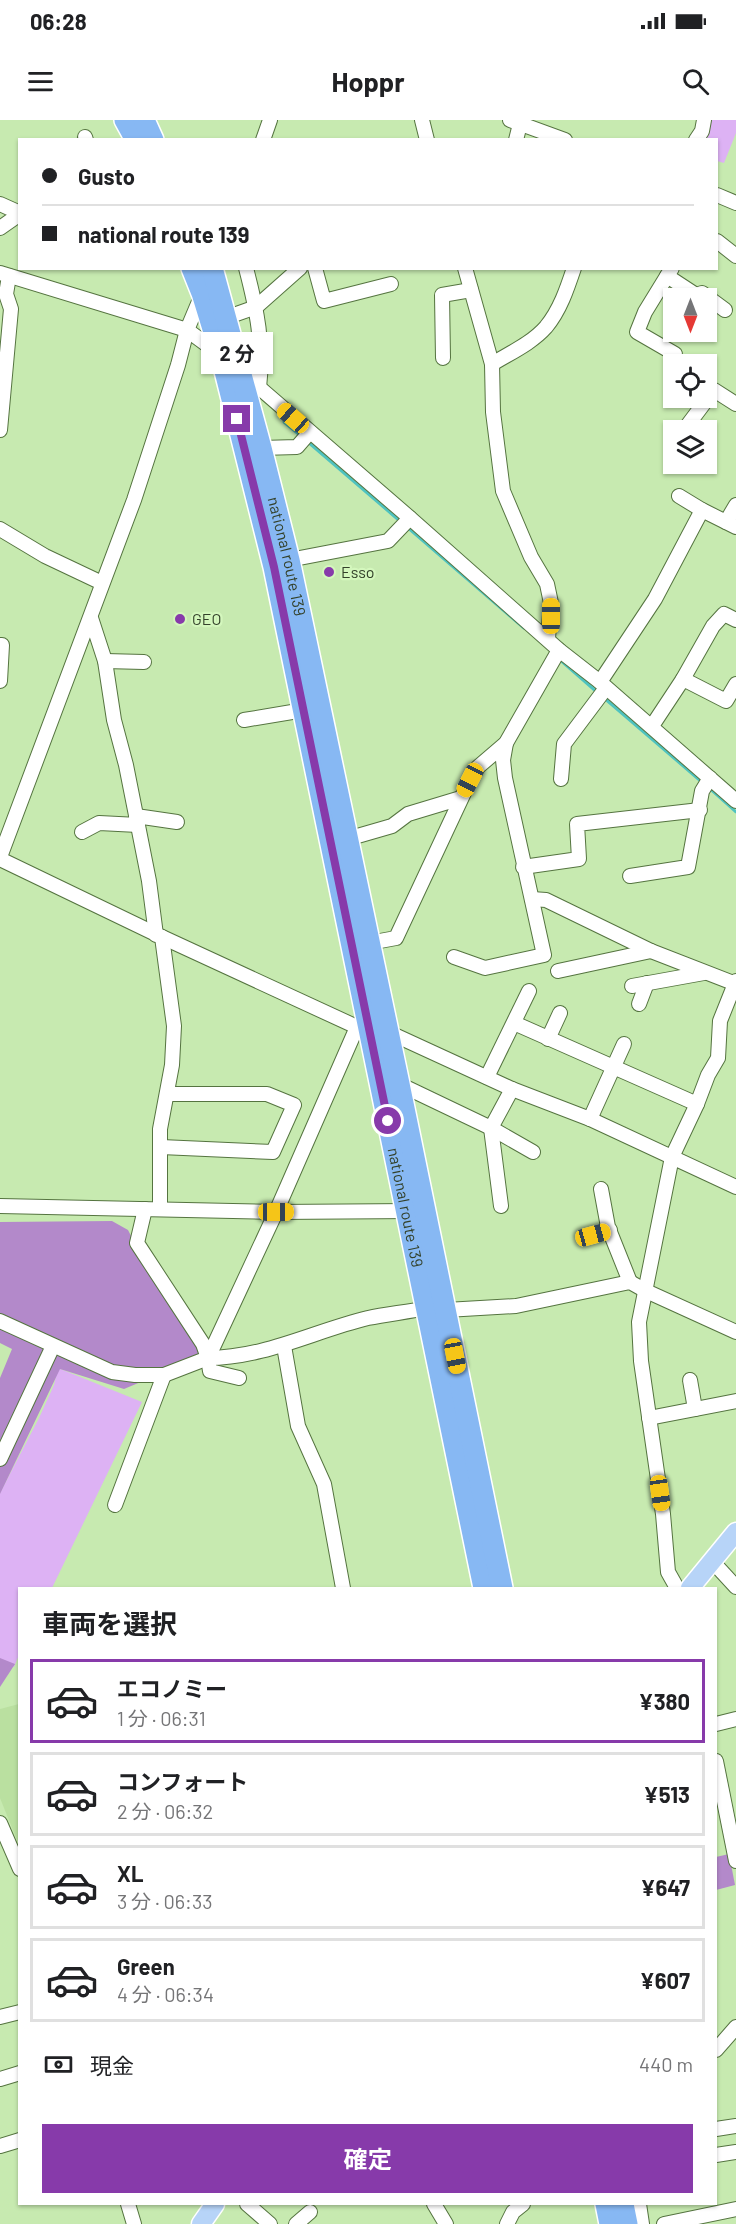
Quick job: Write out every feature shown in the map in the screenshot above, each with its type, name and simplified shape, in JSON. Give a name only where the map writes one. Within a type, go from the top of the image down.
[{"type":"highway","name":"national route 139","points":[[193,270],[221,355],[274,567],[371,1030],[416,1211],[502,1587]]},
{"type":"highway","name":"national route 139","points":[[212,270],[261,448],[289,560],[369,943],[371,1030],[399,1084],[416,1211]]},
{"type":"highway","name":"national route 139","points":[[437,1309],[484,1587]]},
{"type":"highway","points":[[606,2205],[610,2224]]},
{"type":"highway","points":[[623,2205],[627,2224]]},
{"type":"main road","points":[[691,1587],[736,1532]]},
{"type":"main road","points":[[201,2224],[214,2205]]},
{"type":"street","points":[[264,138],[270,120]]},
{"type":"street","points":[[422,120],[426,138]]},
{"type":"street","points":[[697,138],[702,131],[704,120]]},
{"type":"street","points":[[516,138],[517,121],[560,138]]},
{"type":"street","points":[[718,195],[736,201]]},
{"type":"street","points":[[0,204],[18,213]]},
{"type":"street","points":[[0,228],[18,215]]},
{"type":"street","points":[[718,243],[736,256]]},
{"type":"street","points":[[210,270],[187,330],[178,365],[134,500],[0,858],[159,936],[371,1030],[590,1119],[736,1186]]},
{"type":"street","points":[[247,270],[256,307],[262,364],[260,388]]},
{"type":"street","points":[[225,318],[256,307],[298,270]]},
{"type":"street","points":[[316,270],[324,300],[391,285]]},
{"type":"street","points":[[466,270],[492,364],[493,412],[503,491],[531,557],[548,584],[551,603],[548,639]]},
{"type":"street","points":[[492,364],[524,344],[545,327],[563,301],[573,270]]},
{"type":"street","points":[[675,354],[637,332],[645,312],[670,272],[696,296],[702,293],[724,310]]},
{"type":"street","points":[[0,430],[11,309],[6,294],[5,274],[187,330],[260,388],[306,437],[548,639],[557,654],[652,726],[707,783],[736,801]]},
{"type":"street","points":[[443,358],[442,295],[471,290]]},
{"type":"street","points":[[692,420],[714,390],[736,404]]},
{"type":"street","points":[[261,448],[297,447],[306,437]]},
{"type":"street","points":[[679,496],[731,524],[736,505]]},
{"type":"street","points":[[561,779],[564,744],[602,690],[655,599],[702,510]]},
{"type":"street","points":[[289,560],[388,541],[406,522]]},
{"type":"street","points":[[0,529],[45,556],[102,583]]},
{"type":"street","points":[[652,726],[683,679],[713,626],[724,614],[736,620]]},
{"type":"street","points":[[91,618],[105,661],[114,720],[149,880],[174,1026],[172,1065],[160,1129],[160,1209]]},
{"type":"street","points":[[0,645],[2,645],[0,681]]},
{"type":"street","points":[[369,943],[396,938],[460,798],[478,767],[506,743],[557,654]]},
{"type":"street","points":[[105,661],[144,662]]},
{"type":"street","points":[[683,679],[726,701],[736,684]]},
{"type":"street","points":[[244,720],[304,710]]},
{"type":"street","points":[[454,957],[485,968],[544,955],[505,778],[503,760],[506,743]]},
{"type":"street","points":[[630,876],[688,867],[707,783]]},
{"type":"street","points":[[347,839],[392,826],[408,814],[460,798]]},
{"type":"street","points":[[524,867],[579,859],[577,824],[700,810]]},
{"type":"street","points":[[81,832],[99,824],[137,821],[177,822]]},
{"type":"street","points":[[532,899],[546,900],[651,951],[704,973],[736,983],[720,1022],[718,1058],[708,1075],[672,1157],[639,1322],[668,1572],[676,1587]]},
{"type":"street","points":[[558,971],[651,951]]},
{"type":"street","points":[[632,986],[704,973]]},
{"type":"street","points":[[639,1004],[647,983]]},
{"type":"street","points":[[487,1077],[529,991]]},
{"type":"street","points":[[548,1039],[560,1013]]},
{"type":"street","points":[[514,1023],[697,1104]]},
{"type":"street","points":[[208,1358],[276,1212],[371,1030]]},
{"type":"street","points":[[590,1119],[624,1044]]},
{"type":"street","points":[[399,1084],[491,1128],[533,1152]]},
{"type":"street","points":[[501,1206],[491,1128],[512,1089]]},
{"type":"street","points":[[161,1146],[273,1152],[294,1105],[267,1094],[167,1094]]},
{"type":"street","points":[[601,1189],[610,1230],[630,1282],[736,1332]]},
{"type":"street","points":[[0,1206],[276,1212],[416,1211]]},
{"type":"street","points":[[145,1209],[137,1243],[203,1344],[210,1371],[239,1378]]},
{"type":"street","points":[[593,1235],[610,1230]]},
{"type":"street","points":[[0,1321],[112,1372],[164,1375],[208,1358],[228,1358],[284,1346],[368,1318],[437,1309],[516,1306],[630,1282]]},
{"type":"street","points":[[0,1459],[53,1346]]},
{"type":"street","points":[[284,1346],[298,1426],[324,1484],[343,1587]]},
{"type":"street","points":[[115,1505],[164,1375]]},
{"type":"street","points":[[690,1380],[695,1409]]},
{"type":"street","points":[[649,1418],[736,1401]]},
{"type":"street","points":[[712,1561],[736,1587]]},
{"type":"street","points":[[717,1724],[736,1719]]},
{"type":"street","points":[[717,1766],[736,1861]]},
{"type":"street","points":[[0,1823],[18,1864]]},
{"type":"street","points":[[0,2017],[18,2012]]},
{"type":"street","points":[[717,2049],[736,2027]]},
{"type":"street","points":[[0,2079],[18,2074]]},
{"type":"street","points":[[717,2129],[736,2126]]},
{"type":"street","points":[[0,2146],[18,2141]]},
{"type":"street","points":[[717,2155],[736,2152]]},
{"type":"street","points":[[128,2205],[134,2224]]},
{"type":"street","points":[[247,2205],[270,2224]]},
{"type":"street","points":[[435,2205],[446,2224]]},
{"type":"street","points":[[507,2224],[513,2212],[522,2205]]},
{"type":"street","points":[[639,2205],[642,2224]]},
{"type":"street","points":[[664,2224],[736,2209]]},
{"type":"street","points":[[296,2224],[310,2212]]},
{"type":"shaded area","points":[[711,120],[736,120],[736,133],[724,163],[718,161],[718,138],[703,138]]},
{"type":"shaded area","points":[[112,1221],[128,1230],[153,1279],[205,1355],[124,1389],[60,1369],[0,1494],[0,1378],[12,1349],[0,1343],[0,1222]]},
{"type":"shaded area","points":[[58,1368],[142,1402],[52,1587],[18,1587],[18,1657],[14,1667],[0,1660],[0,1493],[54,1385]]},
{"type":"shaded area","points":[[0,1658],[15,1664],[0,1687]]},
{"type":"shaded area","points":[[18,1704],[18,1843],[0,1798],[0,1709]]},
{"type":"shaded area","points":[[729,1854],[735,1885],[717,1890],[717,1857]]},
{"type":"waterway","points":[[284,422],[301,436]]},
{"type":"waterway","points":[[308,442],[401,522]]},
{"type":"waterway","points":[[406,526],[524,628]]},
{"type":"waterway","points":[[558,658],[598,693]]},
{"type":"waterway","points":[[603,697],[703,783]]},
{"type":"waterway","points":[[708,787],[736,812]]},
{"type":"place","name":"Esso","points":[[329,572]]},
{"type":"place","name":"GEO","points":[[180,619]]},
{"type":"route","points":[[237,419],[274,567],[388,1121]]}]
